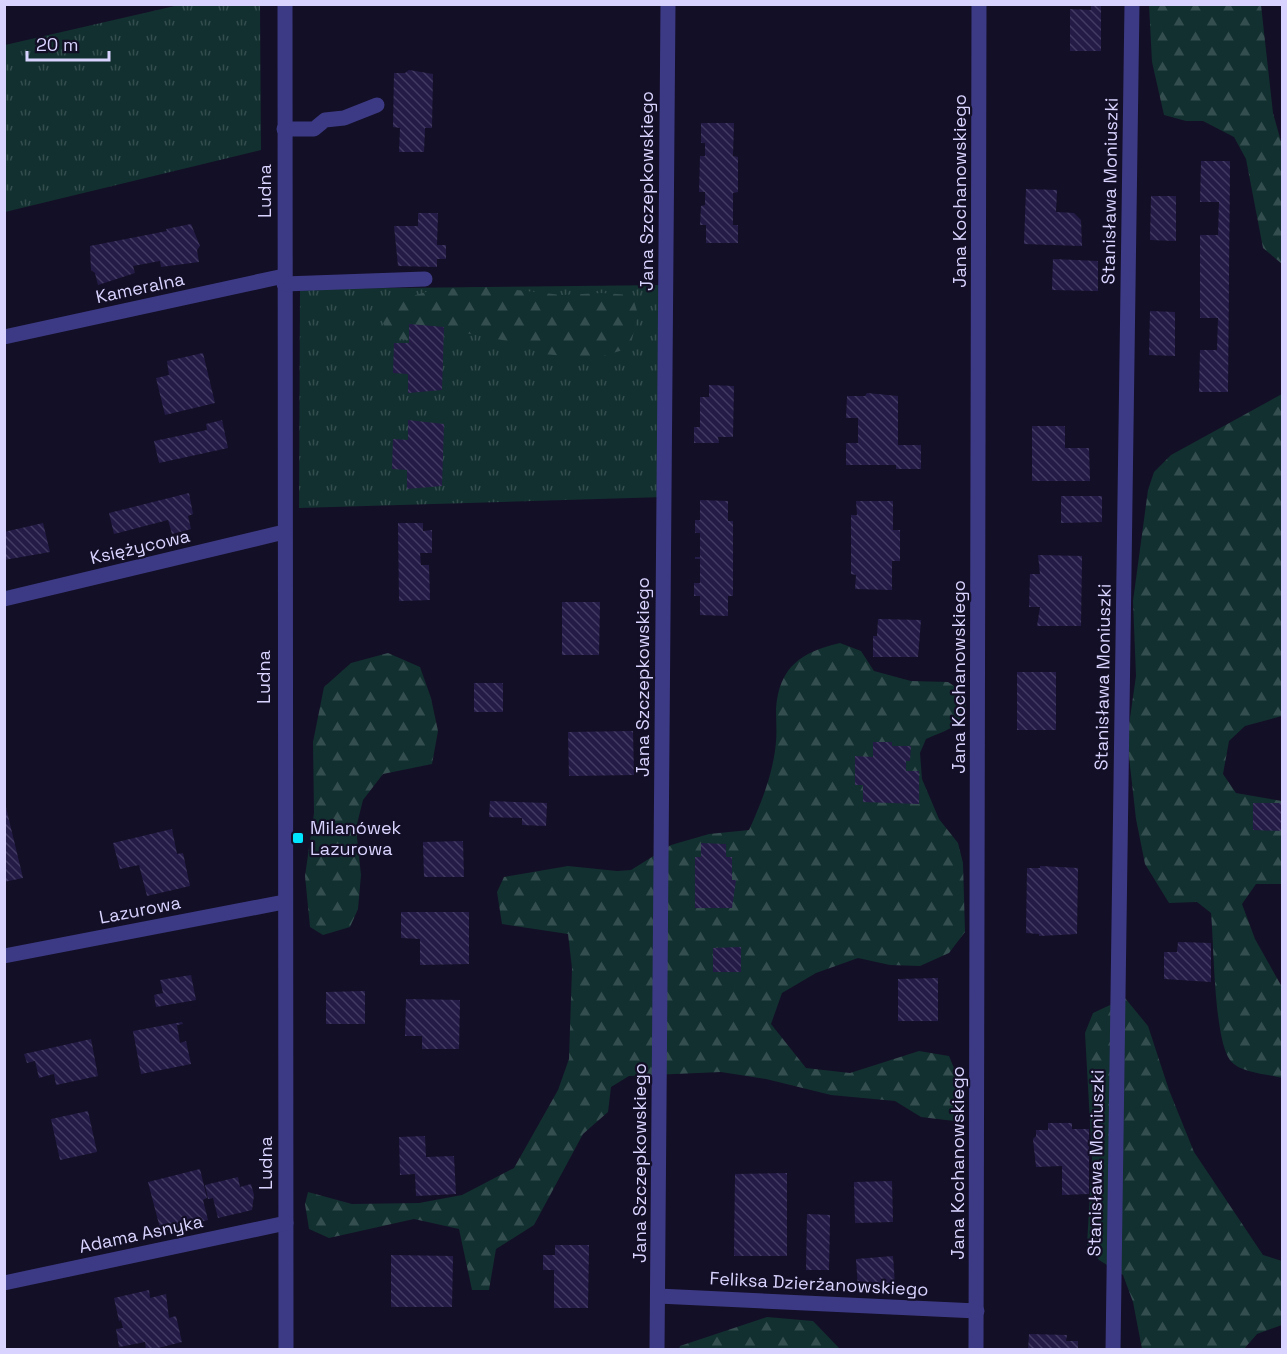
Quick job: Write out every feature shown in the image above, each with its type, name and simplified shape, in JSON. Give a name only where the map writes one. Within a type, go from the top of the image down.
[{"type":"street","name":"Ludna","points":[[285,4],[286,1350]]},
{"type":"street","name":"Jana Szczepkowskiego","points":[[657,1350],[668,4]]},
{"type":"street","name":"Jana Kochanowskiego","points":[[976,1350],[979,4]]},
{"type":"street","name":"Stanisława Moniuszki","points":[[1113,1350],[1132,4]]},
{"type":"street","points":[[284,129],[314,129],[325,120],[344,118],[377,105]]},
{"type":"street","name":"Kameralna","points":[[4,337],[284,280],[425,279]]},
{"type":"street","name":"Księżycowa","points":[[4,599],[284,532]]},
{"type":"street","name":"Lazurowa","points":[[4,956],[284,902]]},
{"type":"street","name":"Adama Asnyka","points":[[4,1283],[286,1222]]},
{"type":"street","name":"Feliksa Dzierżanowskiego","points":[[658,1296],[977,1311]]},
{"type":"green space","points":[[179,5],[260,5],[261,150],[5,212],[5,45]]},
{"type":"green space","points":[[1149,5],[1261,5],[1273,113],[1282,145],[1282,264],[1263,248],[1246,159],[1234,137],[1203,121],[1186,121],[1164,115],[1152,62]]},
{"type":"green space","points":[[666,285],[664,497],[299,508],[300,289]]},
{"type":"green space","points":[[490,287],[562,295],[602,293],[632,295],[638,314],[630,348],[592,359],[544,354],[507,341],[460,332],[407,340],[389,337],[383,323],[392,302],[436,289]]},
{"type":"green space","points":[[1282,394],[1282,716],[1245,726],[1229,741],[1223,774],[1236,793],[1282,801],[1282,884],[1256,884],[1242,904],[1255,939],[1282,987],[1282,1078],[1240,1068],[1230,1060],[1225,1049],[1218,1013],[1211,913],[1197,902],[1169,903],[1145,864],[1136,819],[1127,739],[1136,676],[1133,601],[1148,490],[1154,472],[1171,455]]},
{"type":"green space","points":[[840,643],[861,651],[874,671],[911,681],[948,682],[965,693],[965,712],[961,719],[951,728],[926,739],[920,753],[922,779],[939,819],[958,843],[963,863],[965,932],[949,953],[920,966],[890,965],[858,958],[816,973],[782,993],[771,1024],[806,1068],[850,1073],[919,1051],[949,1056],[960,1088],[959,1104],[954,1121],[921,1117],[895,1101],[831,1095],[766,1079],[721,1072],[629,1076],[611,1087],[608,1112],[583,1134],[534,1225],[496,1249],[489,1290],[472,1290],[459,1229],[414,1219],[329,1238],[309,1229],[305,1204],[308,1192],[352,1204],[419,1203],[462,1195],[514,1168],[558,1090],[569,1059],[572,968],[568,934],[502,924],[497,892],[504,877],[568,866],[617,871],[631,870],[671,845],[709,834],[749,830],[770,776],[775,754],[776,709],[782,682],[787,672],[803,657]]},
{"type":"green space","points":[[388,653],[420,667],[431,698],[438,731],[432,764],[383,774],[363,800],[356,828],[361,875],[358,909],[350,927],[323,935],[310,927],[305,876],[314,813],[313,742],[324,687],[351,663]]},
{"type":"green space","points":[[1125,998],[1148,1026],[1169,1090],[1194,1152],[1263,1255],[1282,1261],[1282,1325],[1257,1334],[1244,1349],[1142,1349],[1133,1302],[1123,1275],[1099,1260],[1087,1245],[1092,1158],[1085,1033],[1093,1013]]},
{"type":"green space","points":[[767,1317],[813,1321],[840,1349],[679,1349],[680,1346]]},
{"type":"building","points":[[1091,4],[1101,4],[1101,51],[1070,51],[1070,9],[1091,10]]},
{"type":"building","points":[[409,70],[433,74],[432,128],[425,128],[424,152],[399,152],[400,128],[393,127],[394,73],[405,73]]},
{"type":"building","points":[[701,123],[734,123],[733,156],[738,157],[738,192],[733,193],[733,225],[738,225],[738,243],[706,243],[706,225],[700,225],[701,206],[705,205],[705,192],[699,192],[700,156],[705,156],[705,143],[701,143]]},
{"type":"building","points":[[1201,161],[1230,161],[1228,392],[1199,392],[1200,350],[1217,350],[1218,318],[1200,318],[1200,235],[1218,235],[1219,202],[1200,202]]},
{"type":"building","points":[[1026,189],[1057,190],[1056,212],[1074,213],[1081,220],[1082,246],[1024,244]]},
{"type":"building","points":[[1151,196],[1176,196],[1176,241],[1150,240]]},
{"type":"building","points":[[418,213],[438,213],[437,245],[446,245],[446,259],[437,259],[437,267],[398,266],[394,226],[418,226]]},
{"type":"building","points":[[191,224],[200,246],[197,250],[199,262],[161,267],[160,261],[133,266],[135,273],[98,285],[95,273],[91,270],[90,246]]},
{"type":"building","points":[[1053,259],[1098,261],[1098,291],[1052,290]]},
{"type":"building","points":[[1150,311],[1175,312],[1175,356],[1149,355]]},
{"type":"building","points":[[409,324],[444,327],[442,390],[408,393],[408,374],[393,373],[394,343],[409,343]]},
{"type":"building","points":[[203,353],[215,403],[165,415],[156,378],[169,375],[167,361]]},
{"type":"building","points":[[709,385],[734,386],[733,437],[718,437],[719,443],[694,443],[694,427],[700,427],[700,397],[709,397]]},
{"type":"building","points":[[867,393],[898,396],[898,445],[921,445],[921,469],[896,469],[896,465],[846,465],[846,443],[858,443],[858,418],[846,418],[847,396],[865,396]]},
{"type":"building","points":[[222,420],[228,448],[159,463],[154,441],[207,430],[206,424]]},
{"type":"building","points":[[408,420],[444,424],[442,486],[407,489],[407,470],[392,469],[393,439],[408,440]]},
{"type":"building","points":[[1032,426],[1065,426],[1065,448],[1089,448],[1090,481],[1032,481]]},
{"type":"building","points":[[189,493],[193,514],[188,516],[191,529],[172,534],[168,520],[114,534],[109,513]]},
{"type":"building","points":[[1061,496],[1102,496],[1102,522],[1061,523]]},
{"type":"building","points":[[700,500],[728,501],[728,521],[733,521],[733,596],[728,596],[728,616],[700,615],[700,596],[694,596],[694,583],[700,583],[700,559],[695,559],[695,557],[700,557],[700,533],[695,533],[695,520],[700,520]]},
{"type":"building","points":[[856,501],[893,501],[893,530],[900,530],[900,561],[892,561],[892,590],[855,589],[856,575],[851,574],[851,515],[857,515]]},
{"type":"building","points":[[43,523],[50,552],[4,560],[4,532]]},
{"type":"building","points":[[398,523],[423,523],[423,531],[432,530],[432,553],[420,553],[421,565],[429,565],[430,600],[399,601]]},
{"type":"building","points":[[1038,555],[1082,556],[1081,626],[1037,626],[1040,607],[1029,607],[1030,574],[1040,574]]},
{"type":"building","points":[[562,602],[600,602],[599,655],[562,655]]},
{"type":"building","points":[[878,619],[921,620],[918,657],[873,657],[873,636],[877,636]]},
{"type":"building","points":[[1017,672],[1056,672],[1056,730],[1017,730]]},
{"type":"building","points":[[474,683],[503,683],[503,712],[474,712]]},
{"type":"building","points":[[633,731],[634,775],[569,776],[568,732]]},
{"type":"building","points":[[873,742],[892,742],[892,746],[911,746],[910,761],[906,761],[906,771],[919,771],[919,804],[863,802],[863,785],[855,785],[855,756],[873,757]]},
{"type":"building","points":[[4,799],[23,878],[4,882]]},
{"type":"building","points":[[490,801],[547,803],[546,826],[522,825],[522,818],[489,817]]},
{"type":"building","points":[[1253,803],[1282,803],[1282,831],[1253,830]]},
{"type":"building","points":[[172,829],[177,854],[183,853],[190,886],[147,896],[139,865],[120,869],[113,843]]},
{"type":"building","points":[[463,841],[464,877],[424,877],[423,842]]},
{"type":"building","points":[[701,843],[726,844],[726,857],[732,857],[732,880],[736,880],[732,908],[695,908],[695,857],[701,857]]},
{"type":"building","points":[[1040,866],[1078,868],[1077,934],[1039,936],[1039,934],[1026,933],[1027,868],[1040,868]]},
{"type":"building","points":[[401,912],[469,912],[469,964],[420,965],[420,939],[401,938]]},
{"type":"building","points":[[1178,942],[1211,943],[1211,982],[1164,979],[1164,952],[1177,952]]},
{"type":"building","points":[[741,947],[741,972],[713,972],[713,948]]},
{"type":"building","points":[[191,975],[196,1000],[156,1007],[154,995],[163,993],[160,980]]},
{"type":"building","points":[[938,978],[938,1021],[898,1021],[898,979]]},
{"type":"building","points":[[365,991],[365,1024],[326,1024],[326,992]]},
{"type":"building","points":[[406,999],[460,1000],[459,1049],[422,1049],[422,1036],[405,1036]]},
{"type":"building","points":[[182,1022],[183,1024],[177,1025],[180,1043],[186,1041],[191,1064],[141,1074],[133,1031]]},
{"type":"building","points":[[91,1039],[98,1076],[56,1085],[54,1074],[39,1078],[35,1061],[27,1063],[24,1054]]},
{"type":"building","points":[[88,1111],[97,1152],[60,1160],[51,1119]]},
{"type":"building","points":[[1048,1123],[1072,1123],[1072,1129],[1089,1129],[1089,1194],[1062,1195],[1062,1166],[1036,1167],[1033,1139],[1036,1136],[1036,1130],[1048,1130]]},
{"type":"building","points":[[425,1136],[426,1157],[454,1156],[456,1194],[416,1196],[415,1174],[400,1175],[399,1137]]},
{"type":"building","points":[[200,1169],[207,1198],[203,1200],[208,1220],[161,1232],[148,1182]]},
{"type":"building","points":[[787,1173],[787,1256],[734,1256],[735,1174]]},
{"type":"building","points":[[238,1177],[240,1187],[251,1184],[254,1195],[252,1210],[218,1218],[213,1198],[208,1199],[205,1185]]},
{"type":"building","points":[[892,1181],[893,1222],[855,1223],[854,1182]]},
{"type":"building","points":[[807,1214],[830,1215],[829,1270],[806,1270]]},
{"type":"building","points":[[555,1245],[589,1245],[588,1308],[554,1308],[554,1270],[543,1270],[543,1255],[555,1255]]},
{"type":"building","points":[[391,1255],[453,1256],[452,1307],[391,1307]]},
{"type":"building","points":[[893,1256],[895,1285],[858,1288],[856,1259]]},
{"type":"building","points":[[149,1290],[150,1298],[166,1294],[169,1318],[176,1316],[182,1342],[150,1350],[146,1350],[145,1342],[119,1347],[116,1329],[123,1328],[121,1320],[119,1321],[114,1298]]},
{"type":"building","points":[[1029,1334],[1067,1335],[1066,1341],[1078,1341],[1078,1350],[1028,1350]]},
{"type":"place","name":"Milanówek Lazurowa","points":[[298,838]]}]
